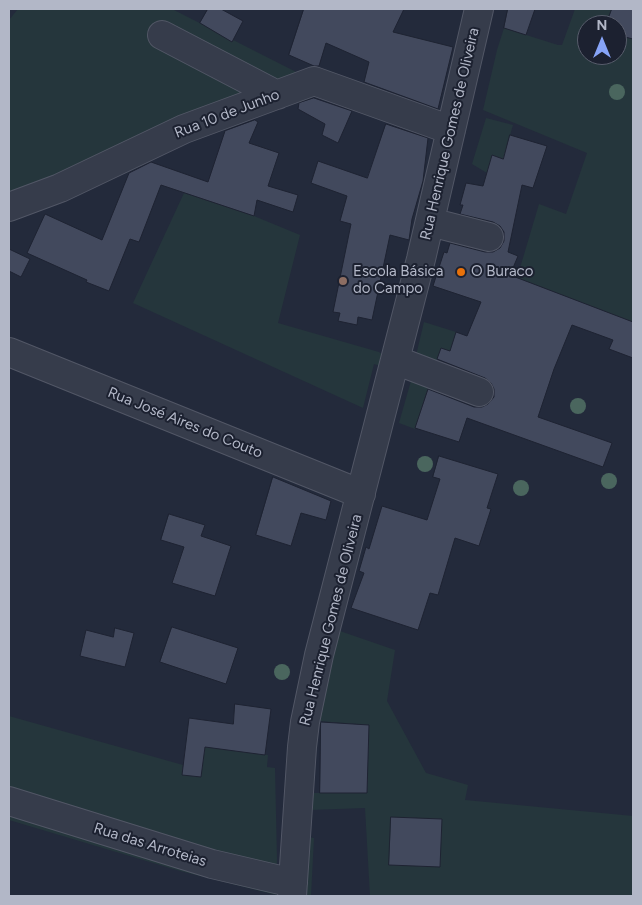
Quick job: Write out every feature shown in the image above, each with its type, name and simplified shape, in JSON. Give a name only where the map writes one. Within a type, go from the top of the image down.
[{"type":"street","name":"Rua Henrique Gomes de Oliveira","points":[[293,890],[302,747],[305,722],[319,655],[396,360],[479,9]]},
{"type":"street","points":[[162,35],[277,95]]},
{"type":"street","name":"Rua 10 de Junho","points":[[9,206],[60,188],[184,129],[314,81],[451,130]]},
{"type":"street","points":[[430,222],[489,237]]},
{"type":"street","name":"Rua José Aires do Couto","points":[[9,352],[361,494]]},
{"type":"street","points":[[396,360],[479,392]]},
{"type":"street","name":"Rua das Arroteias","points":[[9,801],[293,890]]},
{"type":"shaded area","points":[[18,9],[172,9],[314,81],[9,206],[9,20]]},
{"type":"shaded area","points":[[575,9],[612,9],[610,15],[577,15],[577,65],[627,65],[627,38],[633,39],[633,322],[517,278],[539,204],[566,214],[587,153],[483,110],[504,28],[562,45]]},
{"type":"shaded area","points":[[486,118],[513,125],[503,159],[492,156],[487,173],[472,164]]},
{"type":"shaded area","points":[[184,193],[254,216],[300,235],[278,323],[379,352],[383,355],[381,366],[374,364],[363,408],[133,303]]},
{"type":"shaded area","points":[[424,322],[456,332],[450,351],[441,348],[433,372],[414,364]]},
{"type":"shaded area","points":[[413,374],[430,381],[415,429],[399,423]]},
{"type":"shaded area","points":[[337,630],[395,650],[387,701],[426,773],[468,785],[465,800],[633,816],[633,896],[370,896],[365,808],[310,810],[311,793],[367,793],[369,725],[318,721]]},
{"type":"shaded area","points":[[9,716],[183,765],[182,775],[205,747],[268,755],[267,767],[275,768],[276,895],[180,871],[9,820]]},
{"type":"shaded area","points":[[307,837],[314,838],[311,896],[304,896]]},
{"type":"building","points":[[208,9],[221,9],[243,21],[232,42],[200,23]]},
{"type":"building","points":[[304,9],[404,9],[393,32],[453,47],[438,109],[364,82],[369,62],[326,43],[319,66],[314,66],[289,55]]},
{"type":"building","points":[[508,9],[535,9],[526,35],[504,28]]},
{"type":"building","points":[[612,9],[633,9],[633,39],[627,38],[627,15],[610,15]]},
{"type":"building","points":[[314,98],[352,111],[338,143],[322,135],[325,124],[298,109],[299,103]]},
{"type":"building","points":[[255,120],[258,122],[249,143],[279,153],[268,186],[298,195],[293,212],[257,200],[254,216],[161,185],[139,242],[130,239],[109,291],[86,282],[87,280],[27,253],[45,214],[102,240],[129,173],[151,162],[208,182],[225,131]]},
{"type":"building","points":[[386,124],[428,138],[423,181],[412,219],[409,240],[390,235],[372,320],[358,317],[357,325],[338,321],[340,313],[333,312],[351,224],[340,221],[347,196],[311,183],[318,161],[367,178]]},
{"type":"building","points":[[510,135],[547,146],[533,188],[522,185],[508,252],[518,256],[510,275],[633,322],[633,358],[609,349],[613,340],[572,325],[554,369],[538,417],[612,443],[603,467],[467,418],[459,442],[415,428],[428,389],[474,407],[482,407],[488,404],[494,397],[494,389],[485,378],[437,359],[441,348],[450,351],[456,332],[467,336],[481,302],[433,286],[444,252],[447,253],[450,243],[485,252],[493,252],[500,248],[504,241],[504,232],[500,226],[493,222],[460,214],[463,205],[460,205],[466,183],[483,186],[492,155],[503,159]]},
{"type":"building","points":[[9,249],[30,259],[21,277],[9,271]]},
{"type":"building","points":[[439,456],[498,474],[487,508],[491,509],[479,546],[455,538],[438,595],[430,593],[418,630],[351,608],[364,573],[359,571],[366,547],[369,549],[382,506],[427,520],[440,479],[433,477]]},
{"type":"building","points":[[273,477],[331,501],[326,520],[301,513],[291,546],[256,535]]},
{"type":"building","points":[[169,514],[205,525],[201,536],[231,546],[215,596],[172,583],[184,547],[161,540]]},
{"type":"building","points":[[172,627],[238,648],[226,684],[160,662]]},
{"type":"building","points":[[115,628],[134,633],[125,667],[80,656],[86,630],[113,637]]},
{"type":"building","points":[[235,704],[271,709],[265,755],[205,747],[201,777],[182,775],[189,718],[233,724]]},
{"type":"building","points":[[321,722],[369,725],[367,793],[320,793]]},
{"type":"building","points":[[391,817],[442,819],[440,867],[389,865]]},
{"type":"place","name":"O Buraco","points":[[461,272]]},
{"type":"place","name":"Escola Básica do Campo","points":[[343,281]]}]
